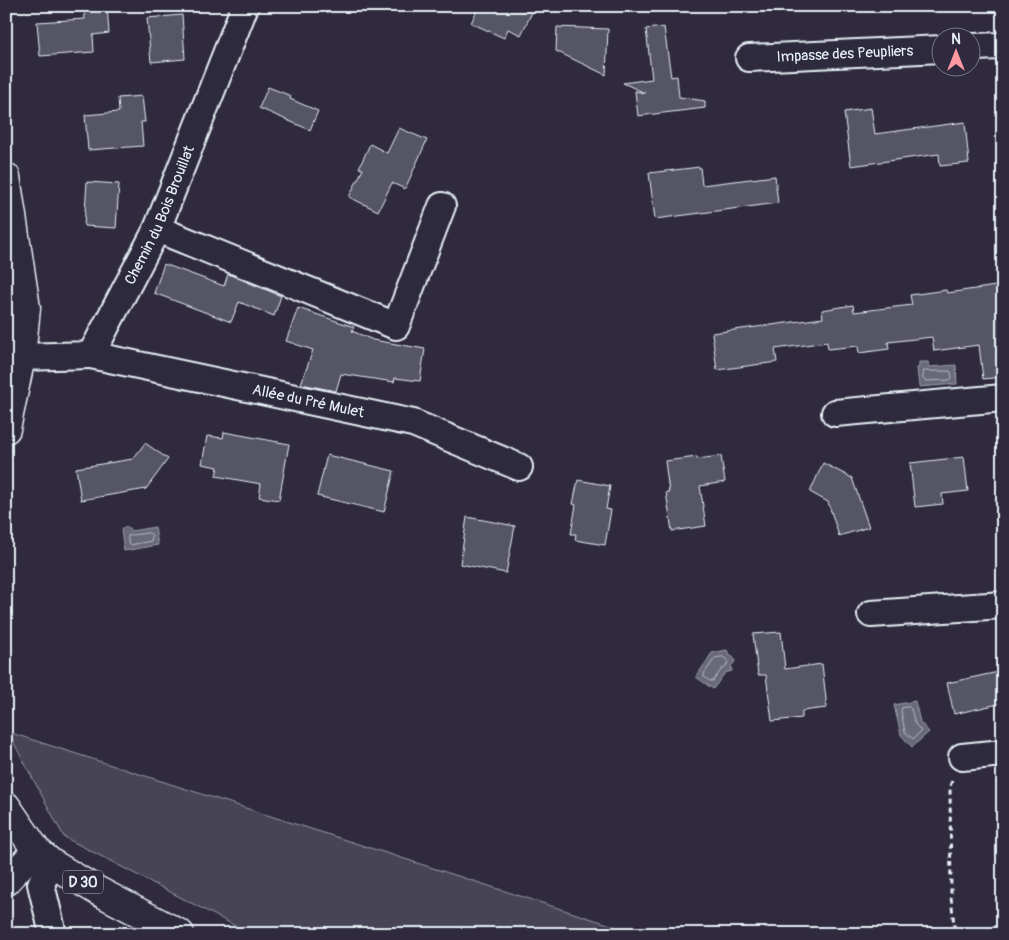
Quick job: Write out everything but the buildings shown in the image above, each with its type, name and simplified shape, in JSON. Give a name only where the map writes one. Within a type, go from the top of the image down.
[{"type":"main road","points":[[6,177],[21,357],[6,429]]},
{"type":"main road","name":"D 30","points":[[6,806],[44,857],[96,890],[180,934]]},
{"type":"street","name":"Chemin du Bois Brouillat","points":[[91,355],[157,230],[245,6]]},
{"type":"street","points":[[982,47],[1003,46]]},
{"type":"street","name":"Impasse des Peupliers","points":[[749,58],[932,49]]},
{"type":"street","points":[[157,230],[396,326],[442,206]]},
{"type":"street","points":[[21,357],[91,355]]},
{"type":"street","name":"Allée du Pré Mulet","points":[[91,355],[413,423],[519,467]]},
{"type":"street","points":[[834,413],[1003,398]]},
{"type":"street","points":[[871,614],[1003,605]]},
{"type":"street","points":[[962,757],[1003,752]]},
{"type":"street","points":[[6,882],[44,857]]},
{"type":"street","points":[[44,857],[41,884],[53,934]]},
{"type":"path","points":[[955,934],[951,897],[950,786],[962,757]]},
{"type":"shaded area","points":[[8,732],[639,934],[251,934],[64,837]]},
{"type":"water","points":[[919,362],[928,362],[929,367],[956,365],[957,384],[919,387],[917,368],[919,367]]},
{"type":"water","points":[[124,527],[128,527],[131,531],[155,527],[158,545],[124,551],[121,530]]},
{"type":"water","points":[[727,650],[729,655],[735,660],[731,666],[732,671],[725,673],[713,689],[696,677],[712,653]]},
{"type":"water","points":[[915,701],[920,722],[929,732],[912,747],[901,735],[894,705]]}]
